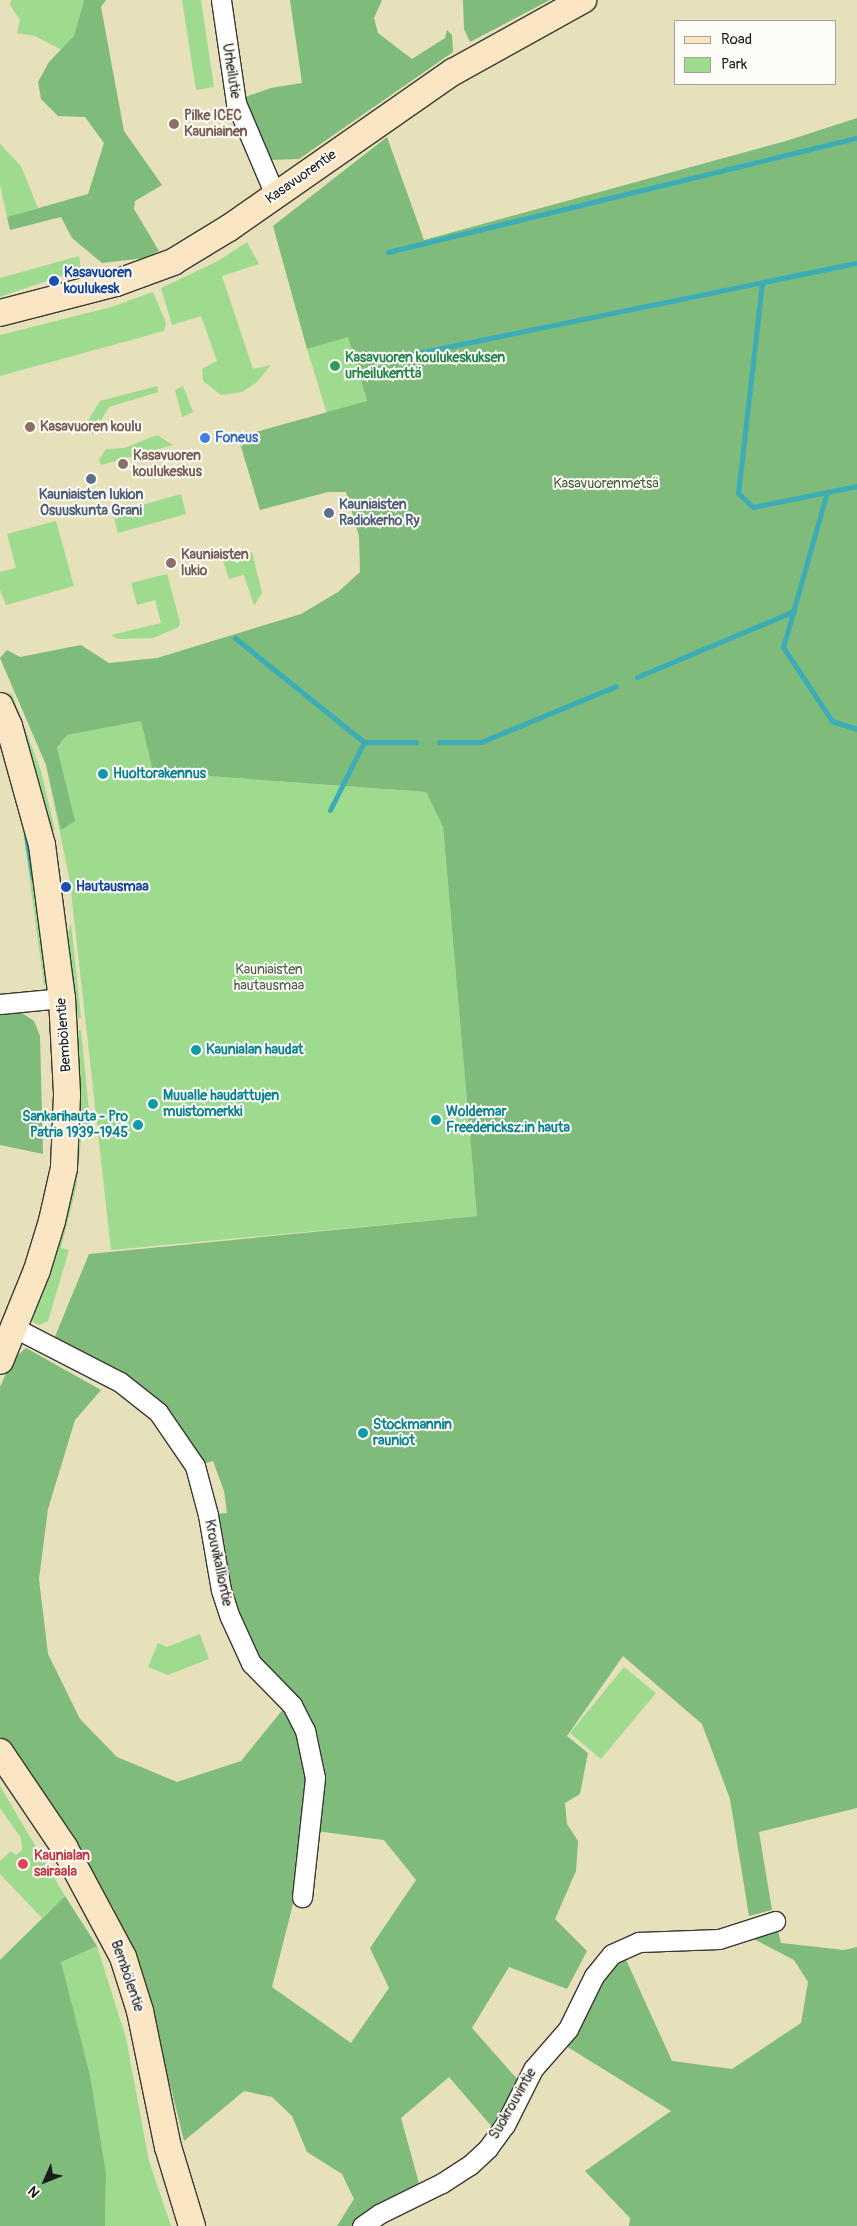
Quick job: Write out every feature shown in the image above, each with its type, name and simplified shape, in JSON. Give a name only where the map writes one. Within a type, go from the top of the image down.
[{"type":"main road","name":"Kasavuorentie","points":[[0,313],[116,283],[173,262],[214,238],[452,72],[583,0]]},
{"type":"main road","name":"Bembölentie","points":[[0,706],[9,726],[42,846],[62,998],[68,1095],[64,1168],[38,1270],[0,1361]]},
{"type":"main road","name":"Bembölentie","points":[[0,1752],[64,1847],[123,1957],[140,2011],[168,2147],[192,2226]]},
{"type":"street","name":"Urheilutie","points":[[220,0],[236,103],[275,195]]},
{"type":"street","points":[[0,1004],[62,998]]},
{"type":"street","name":"Krouvikalliontie","points":[[15,1328],[120,1382],[158,1412],[195,1466],[208,1515],[221,1590],[230,1617],[251,1663],[292,1704],[305,1730],[315,1778],[302,1897]]},
{"type":"street","name":"Suokrouvintie","points":[[362,2226],[379,2214],[442,2183],[470,2165],[488,2148],[505,2125],[533,2069],[568,2029],[594,1976],[612,1954],[639,1942],[719,1939],[775,1921]]},
{"type":"green space","points":[[11,0],[84,0],[74,36],[62,50],[35,36],[17,33],[20,20],[10,5]]},
{"type":"green space","points":[[84,0],[106,0],[101,7],[124,131],[162,185],[135,201],[134,209],[159,251],[145,258],[102,263],[72,238],[61,217],[10,230],[7,217],[88,194],[104,143],[85,117],[58,116],[41,99],[38,82],[49,62],[74,36]]},
{"type":"green space","points":[[182,0],[201,0],[214,87],[196,90]]},
{"type":"green space","points":[[290,0],[382,0],[374,18],[378,33],[412,59],[445,38],[447,30],[452,35],[453,52],[299,159],[269,160],[245,97],[271,88],[302,83]]},
{"type":"green space","points":[[463,0],[550,0],[470,42],[464,29]]},
{"type":"green space","name":"Kasavuorenmetsä","points":[[857,118],[857,1808],[759,1832],[772,1910],[749,1916],[730,1799],[702,1724],[623,1656],[567,1736],[588,1753],[580,1794],[565,1803],[567,1824],[578,1841],[576,1871],[555,1919],[587,1951],[567,1989],[509,1967],[472,2028],[518,2080],[493,2128],[449,2077],[401,2118],[420,2187],[374,2208],[353,2226],[337,2226],[354,2199],[342,2174],[307,2152],[292,2116],[272,2097],[244,2091],[184,2141],[172,2092],[114,1909],[0,1736],[0,1387],[12,1360],[26,1348],[101,1390],[75,1420],[48,1509],[39,1579],[48,1654],[80,1719],[117,1757],[177,1782],[241,1761],[284,1708],[289,1707],[309,1783],[296,1892],[272,1987],[351,2043],[389,1988],[370,1948],[416,1880],[384,1840],[316,1831],[314,1741],[246,1637],[229,1593],[213,1514],[227,1513],[224,1491],[213,1461],[203,1464],[173,1419],[54,1339],[89,1254],[477,1216],[443,827],[426,792],[153,772],[141,721],[67,735],[57,748],[75,821],[61,830],[46,765],[0,658],[7,650],[20,657],[81,645],[109,663],[157,658],[301,614],[338,592],[360,572],[359,536],[346,492],[328,492],[260,510],[238,437],[367,401],[348,337],[307,349],[273,226],[387,137],[424,240],[786,141]]},
{"type":"green space","points":[[0,144],[21,166],[38,208],[7,217],[0,185]]},
{"type":"green space","points":[[247,242],[259,264],[222,276],[253,369],[271,365],[256,383],[242,392],[221,395],[203,381],[202,369],[217,361],[201,316],[172,325],[161,288],[218,261]]},
{"type":"green space","points":[[79,256],[81,269],[0,297],[0,278]]},
{"type":"green space","points":[[153,292],[166,323],[164,331],[0,376],[0,335],[111,307]]},
{"type":"green space","name":"Kasavuoren koulukeskuksen urheilukenttä","points":[[348,336],[367,402],[327,414],[307,349]]},
{"type":"green space","points":[[157,386],[158,392],[109,407],[92,435],[88,421],[100,401]]},
{"type":"green space","points":[[183,386],[193,412],[182,417],[175,390]]},
{"type":"green space","points":[[157,435],[173,445],[101,465],[99,460],[106,449],[124,448]]},
{"type":"green space","points":[[181,494],[186,514],[118,533],[113,513]]},
{"type":"green space","points":[[56,521],[74,586],[6,605],[0,590],[0,572],[16,568],[7,534]]},
{"type":"green space","points":[[252,552],[262,593],[254,606],[244,575],[229,579],[223,560]]},
{"type":"green space","points":[[167,574],[180,622],[179,627],[153,638],[118,639],[111,635],[161,623],[155,600],[137,605],[131,583]]},
{"type":"green space","points":[[7,693],[12,694],[41,771],[55,830],[51,831],[44,817]]},
{"type":"green space","name":"Kauniaisten hautausmaa","points":[[141,721],[153,772],[426,792],[443,827],[477,1216],[111,1250],[70,882],[46,765],[67,735]]},
{"type":"green space","points":[[21,816],[27,820],[48,983],[44,986]]},
{"type":"green space","points":[[71,923],[81,1018],[73,1019],[66,941]]},
{"type":"green space","points":[[0,1011],[19,1011],[34,1021],[40,1036],[43,1154],[0,1145]]},
{"type":"green space","points":[[81,1030],[91,1131],[82,1132],[76,1189],[61,1248],[69,1250],[48,1321],[39,1325],[28,1319],[72,1031]]},
{"type":"green space","points":[[200,1634],[209,1659],[168,1675],[148,1667],[158,1643],[167,1647]]},
{"type":"green space","points":[[624,1667],[656,1693],[601,1759],[570,1733]]},
{"type":"green space","points":[[0,1786],[65,1896],[42,1918],[0,1874],[0,1861],[11,1851],[16,1855],[22,1850],[21,1838],[0,1808]]},
{"type":"green space","points":[[65,1896],[97,1946],[61,1962],[90,2075],[106,2173],[105,2226],[0,2226],[0,1960]]},
{"type":"green space","points":[[778,1931],[781,1943],[844,1950],[857,1947],[857,2226],[629,2226],[630,2218],[585,2171],[671,2111],[566,2046],[593,1989],[623,1953],[672,2061],[732,2069],[801,2023],[808,1982],[794,1960],[752,1938]]},
{"type":"green space","points":[[97,1946],[126,2038],[149,2161],[171,2226],[105,2226],[106,2173],[90,2075],[60,1961]]},
{"type":"waterway","points":[[388,252],[857,138]]},
{"type":"waterway","points":[[398,357],[857,263]]},
{"type":"waterway","points":[[762,283],[738,493],[753,507],[857,486]]},
{"type":"waterway","points":[[827,492],[783,647],[832,721],[857,729]]},
{"type":"waterway","points":[[637,677],[794,611]]},
{"type":"waterway","points":[[235,638],[364,742]]},
{"type":"waterway","points":[[439,742],[481,742],[616,686]]},
{"type":"waterway","points":[[330,810],[364,742],[416,742]]},
{"type":"waterway","points":[[26,834],[33,878]]},
{"type":"place","name":"Pilke ICEC Kauniainen","points":[[174,124]]},
{"type":"place","name":"Kasavuoren koulukesk","points":[[54,281]]},
{"type":"place","name":"Kasavuoren koulukeskuksen urheilukenttä","points":[[335,366]]},
{"type":"place","name":"Kasavuoren koulu","points":[[30,427]]},
{"type":"place","name":"Foneus","points":[[205,438]]},
{"type":"place","name":"Kasavuoren koulukeskus","points":[[123,464]]},
{"type":"place","name":"Kauniaisten lukion Osuuskunta Grani","points":[[91,479]]},
{"type":"place","name":"Kauniaisten Radiokerho Ry","points":[[329,513]]},
{"type":"place","name":"Kauniaisten lukio","points":[[171,563]]},
{"type":"place","name":"Huoltorakennus","points":[[103,774]]},
{"type":"place","name":"Hautausmaa","points":[[66,887]]},
{"type":"place","name":"Kaunialan haudat","points":[[196,1050]]},
{"type":"place","name":"Muualle haudattujen muistomerkki","points":[[153,1104]]},
{"type":"place","name":"Woldemar Freedericksz:in hauta","points":[[436,1120]]},
{"type":"place","name":"Sankarihauta - Pro Patria 1939-1945","points":[[138,1125]]},
{"type":"place","name":"Stockmannin rauniot","points":[[363,1433]]},
{"type":"place","name":"Kaunialan sairaala","points":[[23,1864]]}]
